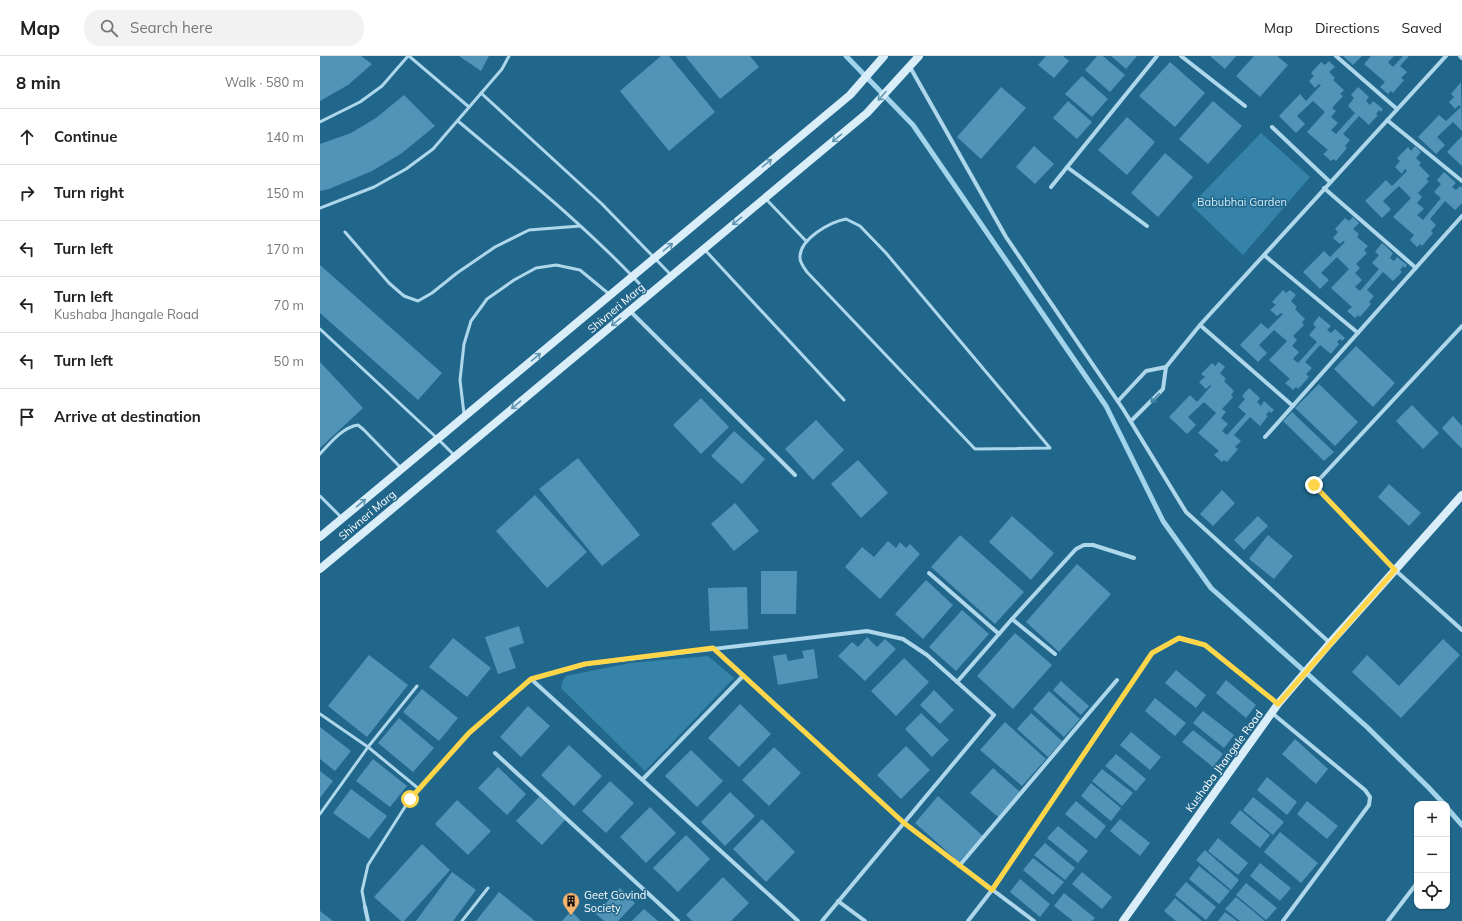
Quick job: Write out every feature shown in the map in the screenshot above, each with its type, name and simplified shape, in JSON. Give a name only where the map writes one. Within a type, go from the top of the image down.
[{"type":"main road","name":"Shivneri Marg","points":[[320,569],[867,113],[919,56]]},
{"type":"main road","name":"Shivneri Marg","points":[[320,537],[850,95],[882,59]]},
{"type":"main road","name":"Kushaba Jhangale Road","points":[[1123,921],[1278,704],[1330,643],[1462,495]]},
{"type":"street","points":[[1051,187],[1157,56]]},
{"type":"street","points":[[1181,56],[1245,106]]},
{"type":"street","points":[[1336,56],[1398,109]]},
{"type":"street","points":[[1130,421],[1164,389],[1166,367],[1200,325],[1446,56]]},
{"type":"street","points":[[909,67],[1006,237],[1118,401],[1186,512],[1330,643]]},
{"type":"street","points":[[1387,120],[1462,181]]},
{"type":"street","points":[[1272,127],[1330,182]]},
{"type":"street","points":[[1067,167],[1147,226]]},
{"type":"street","points":[[1324,188],[1416,268]]},
{"type":"street","points":[[1265,437],[1462,216]]},
{"type":"street","points":[[1264,254],[1358,333]]},
{"type":"street","points":[[630,311],[795,475]]},
{"type":"street","points":[[1200,325],[1293,406]]},
{"type":"street","points":[[1462,326],[1314,485],[1395,570],[1462,630]]},
{"type":"street","points":[[1118,401],[1146,371],[1166,367]]},
{"type":"street","points":[[957,682],[1076,549],[1084,545],[1093,545],[1134,558]]},
{"type":"street","points":[[929,572],[999,634]]},
{"type":"street","points":[[1012,619],[1055,654]]},
{"type":"street","points":[[509,698],[531,679],[585,664],[867,631],[904,639],[927,655],[994,715],[822,921]]},
{"type":"street","points":[[968,921],[992,890],[1152,653],[1179,638],[1205,645],[1278,704]]},
{"type":"street","points":[[713,648],[904,823],[1034,921]]},
{"type":"street","points":[[643,779],[743,676]]},
{"type":"street","points":[[531,679],[798,921]]},
{"type":"street","points":[[960,866],[1117,680]]},
{"type":"street","points":[[1272,713],[1365,790],[1370,797],[1369,805],[1283,921]]},
{"type":"street","points":[[495,753],[678,921]]},
{"type":"street","points":[[1388,921],[1414,887]]},
{"type":"street","points":[[838,901],[865,921]]},
{"type":"street","points":[[365,907],[368,921]]},
{"type":"lane","points":[[320,122],[360,102],[382,86],[408,56],[469,107]]},
{"type":"lane","points":[[320,208],[374,187],[406,169],[433,149],[502,69],[509,56]]},
{"type":"lane","points":[[481,93],[602,204],[672,276]]},
{"type":"lane","points":[[458,121],[580,226],[650,294]]},
{"type":"lane","points":[[765,198],[806,241]]},
{"type":"lane","points":[[846,219],[860,226],[886,253],[1050,448],[975,449],[807,272],[800,259],[800,250],[806,241],[835,222],[846,219]]},
{"type":"lane","points":[[346,232],[389,283],[404,296],[418,301],[432,293],[457,273],[495,247],[529,230],[580,226]]},
{"type":"lane","points":[[704,248],[844,400]]},
{"type":"lane","points":[[464,417],[460,380],[464,344],[471,321],[487,299],[514,280],[536,268],[556,265],[580,270],[610,295]]},
{"type":"lane","points":[[320,328],[438,439],[455,457]]},
{"type":"lane","points":[[320,454],[345,430],[352,426],[358,425],[402,469]]},
{"type":"lane","points":[[320,496],[342,518]]},
{"type":"lane","points":[[320,814],[368,747],[417,686]]},
{"type":"lane","points":[[365,907],[362,891],[368,865],[410,799],[469,733],[509,698]]},
{"type":"lane","points":[[320,714],[368,747],[419,789]]},
{"type":"lane","points":[[462,921],[488,888]]},
{"type":"green space","name":"Babubhai Garden","points":[[1261,133],[1310,177],[1243,255],[1191,205]]},
{"type":"green space","points":[[708,656],[734,678],[645,771],[561,688],[562,682],[566,676],[630,663]]},
{"type":"building","points":[[320,56],[361,56],[372,64],[348,85],[320,101]]},
{"type":"building","points":[[459,56],[489,56],[481,71]]},
{"type":"building","points":[[661,56],[669,56],[715,112],[669,151],[620,91]]},
{"type":"building","points":[[750,56],[759,67],[720,99],[686,57]]},
{"type":"building","points":[[1046,56],[1063,56],[1069,61],[1054,78],[1038,65]]},
{"type":"building","points":[[1097,56],[1103,56],[1125,75],[1110,92],[1085,70]]},
{"type":"building","points":[[1111,56],[1137,56],[1126,69]]},
{"type":"building","points":[[1210,56],[1236,56],[1225,69]]},
{"type":"building","points":[[1254,56],[1277,56],[1288,65],[1260,97],[1236,76]]},
{"type":"building","points":[[1343,56],[1362,56],[1353,65]]},
{"type":"building","points":[[1371,56],[1394,56],[1388,62],[1393,67],[1403,56],[1409,56],[1400,66],[1407,72],[1401,78],[1404,80],[1393,93],[1391,91],[1388,94],[1380,87],[1385,82],[1364,64]]},
{"type":"building","points":[[1329,61],[1335,67],[1329,72],[1335,78],[1333,80],[1344,90],[1340,94],[1343,96],[1332,108],[1336,111],[1331,117],[1338,123],[1331,130],[1336,134],[1355,113],[1348,106],[1354,98],[1351,95],[1358,87],[1369,97],[1366,101],[1370,105],[1373,101],[1383,109],[1381,112],[1379,110],[1376,114],[1378,115],[1369,125],[1359,116],[1343,134],[1350,140],[1345,146],[1347,148],[1336,161],[1334,159],[1331,161],[1323,154],[1328,150],[1307,132],[1325,112],[1313,101],[1297,116],[1305,124],[1296,133],[1279,116],[1300,94],[1306,101],[1321,85],[1319,84],[1315,88],[1309,81],[1314,76],[1311,73],[1321,62],[1325,65]]},
{"type":"building","points":[[1170,62],[1205,93],[1175,127],[1139,96]]},
{"type":"building","points":[[1082,76],[1108,99],[1092,117],[1065,94]]},
{"type":"building","points":[[1461,82],[1462,131],[1453,122],[1437,137],[1445,145],[1436,154],[1418,137],[1439,115],[1446,121],[1461,107],[1459,105],[1455,109],[1449,102],[1454,97],[1451,94]]},
{"type":"building","points":[[1001,87],[1026,108],[981,159],[957,137]]},
{"type":"building","points":[[404,95],[435,126],[402,153],[372,171],[329,189],[320,191],[320,144],[351,133],[376,118]]},
{"type":"building","points":[[1068,101],[1092,122],[1077,139],[1053,118]]},
{"type":"building","points":[[1213,101],[1242,126],[1208,164],[1179,139]]},
{"type":"building","points":[[1127,117],[1155,142],[1127,175],[1098,150]]},
{"type":"building","points":[[1462,136],[1462,166],[1447,152]]},
{"type":"building","points":[[1034,146],[1054,164],[1035,184],[1016,167]]},
{"type":"building","points":[[1415,146],[1421,152],[1416,158],[1421,163],[1419,165],[1430,176],[1426,179],[1429,181],[1418,193],[1422,197],[1417,203],[1424,209],[1417,215],[1423,220],[1441,198],[1434,192],[1441,184],[1437,180],[1444,172],[1456,183],[1452,187],[1456,190],[1460,186],[1462,188],[1462,203],[1455,210],[1445,201],[1430,219],[1436,225],[1431,231],[1433,233],[1422,246],[1420,244],[1417,247],[1410,240],[1414,235],[1393,217],[1411,198],[1399,186],[1383,201],[1391,209],[1382,218],[1365,201],[1386,180],[1392,186],[1407,171],[1405,169],[1402,174],[1395,167],[1400,161],[1397,158],[1408,147],[1411,151]]},
{"type":"building","points":[[1165,153],[1193,177],[1158,217],[1131,193]]},
{"type":"building","points":[[1353,217],[1359,223],[1353,229],[1359,234],[1357,237],[1368,246],[1364,250],[1367,253],[1356,264],[1360,268],[1355,273],[1362,280],[1355,287],[1360,291],[1379,269],[1372,263],[1379,255],[1375,252],[1382,243],[1393,253],[1390,258],[1394,261],[1397,257],[1407,265],[1405,268],[1403,266],[1400,270],[1402,272],[1393,281],[1383,272],[1367,290],[1374,296],[1369,302],[1371,304],[1360,317],[1358,315],[1355,318],[1347,311],[1352,307],[1331,288],[1349,269],[1337,257],[1321,273],[1329,280],[1320,289],[1303,272],[1324,251],[1330,257],[1345,242],[1343,241],[1340,244],[1333,238],[1338,232],[1335,229],[1345,218],[1349,221]]},
{"type":"building","points":[[320,265],[442,373],[418,400],[320,313]]},
{"type":"building","points":[[1283,290],[1286,293],[1290,290],[1296,295],[1291,301],[1297,307],[1295,309],[1305,319],[1302,322],[1304,325],[1293,336],[1297,340],[1292,346],[1299,352],[1293,359],[1298,363],[1317,342],[1309,335],[1316,327],[1313,324],[1319,316],[1331,326],[1327,330],[1331,333],[1335,329],[1345,338],[1342,341],[1340,339],[1337,342],[1339,344],[1331,354],[1320,345],[1305,362],[1312,368],[1306,374],[1309,377],[1298,389],[1296,387],[1293,390],[1285,383],[1290,379],[1269,360],[1287,341],[1274,330],[1259,345],[1267,353],[1258,362],[1240,345],[1261,323],[1268,329],[1283,314],[1281,313],[1277,316],[1270,310],[1276,305],[1272,302]]},
{"type":"building","points":[[1356,346],[1395,383],[1373,407],[1334,369]]},
{"type":"building","points":[[320,362],[363,408],[320,448]]},
{"type":"building","points":[[1219,362],[1225,367],[1220,373],[1226,379],[1224,381],[1234,391],[1231,395],[1233,397],[1222,409],[1226,412],[1221,418],[1228,424],[1222,431],[1227,435],[1246,414],[1238,407],[1245,399],[1242,396],[1249,388],[1260,398],[1257,402],[1261,406],[1264,401],[1274,410],[1271,413],[1269,411],[1266,415],[1268,416],[1260,426],[1250,417],[1234,435],[1241,441],[1235,447],[1238,449],[1227,462],[1224,460],[1222,462],[1214,455],[1219,451],[1198,433],[1216,413],[1204,402],[1188,417],[1196,425],[1187,434],[1169,417],[1190,395],[1197,402],[1211,386],[1210,385],[1206,389],[1199,382],[1205,377],[1201,374],[1212,363],[1215,366]]},
{"type":"building","points":[[1319,384],[1358,422],[1335,446],[1295,408]]},
{"type":"building","points":[[701,398],[729,427],[701,454],[673,425]]},
{"type":"building","points":[[1412,405],[1439,433],[1423,449],[1396,421]]},
{"type":"building","points":[[1292,412],[1334,452],[1324,461],[1283,421]]},
{"type":"building","points":[[1453,416],[1462,426],[1462,449],[1442,428]]},
{"type":"building","points":[[816,420],[844,450],[813,480],[785,449]]},
{"type":"building","points":[[734,431],[765,459],[742,484],[711,456]]},
{"type":"building","points":[[578,458],[640,535],[602,566],[539,489]]},
{"type":"building","points":[[858,460],[888,493],[861,518],[831,484]]},
{"type":"building","points":[[1389,484],[1421,513],[1409,526],[1378,497]]},
{"type":"building","points":[[1222,490],[1235,503],[1213,526],[1200,514]]},
{"type":"building","points":[[535,495],[587,552],[547,588],[496,531]]},
{"type":"building","points":[[735,503],[759,531],[734,551],[711,524]]},
{"type":"building","points":[[1012,516],[1054,553],[1031,580],[989,542]]},
{"type":"building","points":[[1258,516],[1268,526],[1244,550],[1234,540]]},
{"type":"building","points":[[960,535],[1024,592],[995,624],[931,567]]},
{"type":"building","points":[[1268,535],[1293,556],[1274,579],[1249,559]]},
{"type":"building","points":[[888,541],[896,548],[900,542],[906,548],[910,544],[920,554],[880,599],[845,567],[862,547],[874,557]]},
{"type":"building","points":[[1077,564],[1111,594],[1059,652],[1026,622]]},
{"type":"building","points":[[761,571],[797,571],[796,614],[761,614]]},
{"type":"building","points":[[926,580],[953,605],[923,639],[895,614]]},
{"type":"building","points":[[747,587],[748,629],[710,631],[708,588]]},
{"type":"building","points":[[962,610],[989,634],[956,671],[929,647]]},
{"type":"building","points":[[519,626],[524,643],[509,648],[516,668],[498,674],[485,637]]},
{"type":"building","points":[[1015,633],[1052,665],[1013,709],[977,676]]},
{"type":"building","points":[[867,637],[877,647],[885,639],[896,649],[865,681],[838,656],[852,642],[858,647]]},
{"type":"building","points":[[453,638],[491,668],[467,697],[429,667]]},
{"type":"building","points":[[1443,639],[1460,655],[1401,718],[1352,672],[1367,655],[1399,686]]},
{"type":"building","points":[[814,649],[818,678],[778,685],[773,656],[786,654],[788,661],[804,658],[802,651]]},
{"type":"building","points":[[369,655],[408,685],[367,737],[328,706]]},
{"type":"building","points":[[904,658],[929,682],[896,716],[871,691]]},
{"type":"building","points":[[1176,670],[1206,695],[1196,708],[1165,683]]},
{"type":"building","points":[[1226,680],[1256,705],[1246,718],[1216,693]]},
{"type":"building","points":[[1061,681],[1089,706],[1081,715],[1053,690]]},
{"type":"building","points":[[422,689],[458,718],[439,741],[403,712]]},
{"type":"building","points":[[934,690],[954,710],[940,724],[920,705]]},
{"type":"building","points":[[1049,691],[1080,719],[1064,737],[1033,709]]},
{"type":"building","points":[[1155,698],[1186,723],[1175,736],[1145,711]]},
{"type":"building","points":[[740,704],[771,734],[739,767],[708,738]]},
{"type":"building","points":[[528,706],[550,726],[521,757],[500,737]]},
{"type":"building","points":[[1203,711],[1234,735],[1224,748],[1193,723]]},
{"type":"building","points":[[921,713],[949,740],[932,757],[905,729]]},
{"type":"building","points":[[1031,713],[1062,741],[1048,757],[1017,729]]},
{"type":"building","points":[[399,718],[434,748],[413,772],[378,743]]},
{"type":"building","points":[[1005,722],[1046,759],[1022,786],[980,750]]},
{"type":"building","points":[[320,727],[351,751],[335,771],[320,759]]},
{"type":"building","points":[[1193,730],[1223,754],[1213,767],[1182,742]]},
{"type":"building","points":[[1131,732],[1161,757],[1150,770],[1120,745]]},
{"type":"building","points":[[1295,739],[1328,769],[1316,784],[1282,754]]},
{"type":"building","points":[[569,745],[602,776],[574,806],[541,775]]},
{"type":"building","points":[[906,746],[930,770],[901,799],[877,775]]},
{"type":"building","points":[[774,747],[801,773],[769,806],[742,780]]},
{"type":"building","points":[[691,750],[723,781],[697,807],[665,776]]},
{"type":"building","points":[[1116,754],[1146,779],[1136,791],[1105,766]]},
{"type":"building","points":[[373,759],[407,786],[390,807],[356,781]]},
{"type":"building","points":[[498,767],[526,794],[507,815],[478,788]]},
{"type":"building","points":[[993,768],[1020,792],[998,817],[970,793]]},
{"type":"building","points":[[1102,769],[1133,793],[1122,806],[1092,781]]},
{"type":"building","points":[[320,771],[333,781],[320,798]]},
{"type":"building","points":[[1267,777],[1297,802],[1287,815],[1257,790]]},
{"type":"building","points":[[610,781],[634,803],[606,833],[582,811]]},
{"type":"building","points":[[1091,783],[1121,808],[1111,821],[1081,796]]},
{"type":"building","points":[[351,789],[387,816],[369,839],[333,813]]},
{"type":"building","points":[[730,792],[755,816],[725,846],[701,822]]},
{"type":"building","points":[[938,796],[983,836],[959,862],[915,823]]},
{"type":"building","points":[[539,797],[565,820],[542,845],[516,821]]},
{"type":"building","points":[[1253,797],[1284,822],[1273,835],[1243,810]]},
{"type":"building","points":[[457,800],[491,831],[468,855],[435,824]]},
{"type":"building","points":[[1076,801],[1106,826],[1096,839],[1065,814]]},
{"type":"building","points":[[1307,801],[1338,826],[1327,839],[1297,814]]},
{"type":"building","points":[[650,807],[676,833],[646,863],[620,837]]},
{"type":"building","points":[[1240,810],[1270,835],[1260,848],[1230,823]]},
{"type":"building","points":[[762,819],[795,852],[766,882],[733,849]]},
{"type":"building","points":[[1120,819],[1150,843],[1140,856],[1110,831]]},
{"type":"building","points":[[1058,826],[1088,851],[1078,863],[1047,838]]},
{"type":"building","points":[[1280,832],[1318,863],[1301,883],[1264,852]]},
{"type":"building","points":[[686,835],[710,859],[678,892],[653,868]]},
{"type":"building","points":[[1218,838],[1248,863],[1238,875],[1208,851]]},
{"type":"building","points":[[1045,843],[1075,868],[1065,880],[1034,855]]},
{"type":"building","points":[[422,844],[450,870],[404,921],[401,921],[374,897]]},
{"type":"building","points":[[1205,850],[1239,880],[1231,890],[1196,860]]},
{"type":"building","points":[[1033,858],[1064,882],[1053,895],[1023,870]]},
{"type":"building","points":[[1260,863],[1291,888],[1280,901],[1250,876]]},
{"type":"building","points":[[1199,866],[1230,891],[1219,904],[1189,879]]},
{"type":"building","points":[[452,872],[476,890],[453,921],[416,921]]},
{"type":"building","points":[[1082,872],[1112,897],[1102,909],[1072,884]]},
{"type":"building","points":[[723,877],[749,903],[731,921],[692,921],[686,915]]},
{"type":"building","points":[[1020,879],[1050,904],[1040,917],[1010,892]]},
{"type":"building","points":[[1186,882],[1216,907],[1206,920],[1175,895]]},
{"type":"building","points":[[1246,883],[1277,908],[1266,920],[1236,895]]},
{"type":"building","points":[[620,888],[635,903],[618,921],[604,921],[596,914]]},
{"type":"building","points":[[499,892],[535,921],[476,921]]},
{"type":"building","points":[[1064,893],[1095,918],[1092,921],[1073,921],[1054,906]]},
{"type":"building","points":[[1236,897],[1265,921],[1240,921],[1225,909]]},
{"type":"building","points":[[1175,898],[1202,921],[1176,921],[1164,911]]},
{"type":"building","points":[[644,909],[658,921],[632,921]]},
{"type":"building","points":[[320,911],[333,921],[320,921]]},
{"type":"building","name":"Geet Govind Society","points":[[571,911],[581,921],[562,921]]},
{"type":"building","points":[[1225,912],[1237,921],[1218,921]]},
{"type":"waterway","points":[[846,56],[913,125],[1106,406],[1163,521],[1211,588],[1367,727],[1441,801]]},
{"type":"waterway","points":[[1450,811],[1462,825]]},
{"type":"place","name":"Geet Govind Society","points":[[571,916]]},
{"type":"route","points":[[410,799],[469,733],[531,679],[585,664],[713,648],[904,823],[992,890],[1152,653],[1179,638],[1205,645],[1278,704],[1395,570],[1314,485]]}]
